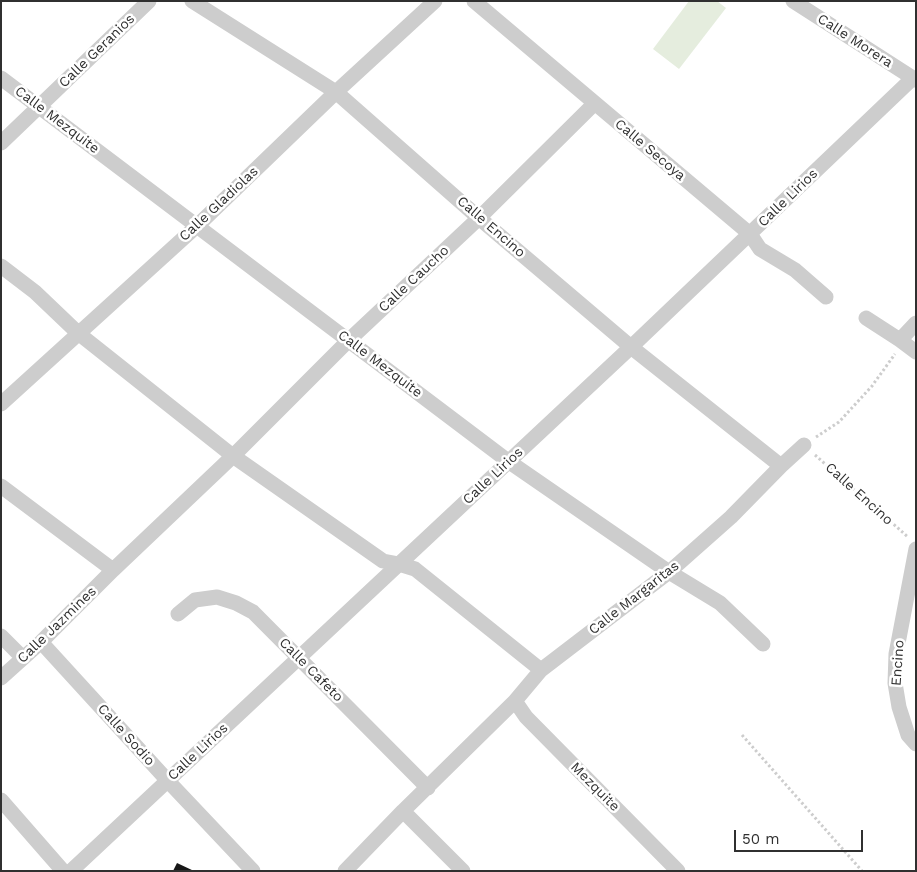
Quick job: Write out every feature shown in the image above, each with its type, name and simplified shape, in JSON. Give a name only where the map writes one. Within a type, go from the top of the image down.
[{"type":"street","name":"Calle Geranios","points":[[1,143],[149,1]]},
{"type":"street","name":"Calle Encino","points":[[192,1],[336,92],[479,218],[631,347],[780,466]]},
{"type":"street","name":"Calle Gladiolas","points":[[1,404],[198,226],[336,92],[435,1]]},
{"type":"street","name":"Calle Secoya","points":[[474,1],[750,234],[760,249],[795,270],[826,297]]},
{"type":"street","name":"Calle Morera","points":[[793,1],[914,79]]},
{"type":"street","name":"Calle Mezquite","points":[[1,78],[508,461],[669,572],[720,603],[763,644]]},
{"type":"street","name":"Calle Lirios","points":[[71,871],[631,347],[914,79]]},
{"type":"street","name":"Calle Caucho","points":[[113,570],[233,456],[349,340],[479,218],[595,103]]},
{"type":"street","points":[[1,266],[34,292],[78,333],[233,456],[383,561],[415,569],[541,670]]},
{"type":"street","points":[[866,318],[916,352]]},
{"type":"street","points":[[900,340],[916,323]]},
{"type":"street","name":"Calle Margaritas","points":[[345,871],[514,701],[541,670],[669,572],[731,517],[804,444]]},
{"type":"street","points":[[1,486],[113,570]]},
{"type":"street","name":"Encino","points":[[916,549],[896,654],[895,683],[899,707],[908,735],[916,744]]},
{"type":"street","name":"Calle Jazmines","points":[[1,678],[42,642],[113,570]]},
{"type":"street","name":"Calle Cafeto","points":[[178,614],[195,600],[206,597],[217,597],[236,603],[254,612],[428,788]]},
{"type":"street","points":[[1,636],[24,658]]},
{"type":"street","name":"Calle Sodio","points":[[42,642],[168,781],[253,871]]},
{"type":"street","name":"Mezquite","points":[[514,701],[526,717],[678,871]]},
{"type":"street","points":[[1,800],[63,871]]},
{"type":"street","points":[[403,811],[463,871]]},
{"type":"path","points":[[804,444],[839,422],[872,386],[893,357],[900,340]]},
{"type":"path","name":"Calle Encino","points":[[804,444],[907,537],[916,539]]},
{"type":"path","points":[[742,735],[862,871]]},
{"type":"green space","points":[[689,1],[717,1],[726,8],[679,69],[653,49]]},
{"type":"building","points":[[177,863],[194,871],[173,871]]}]
